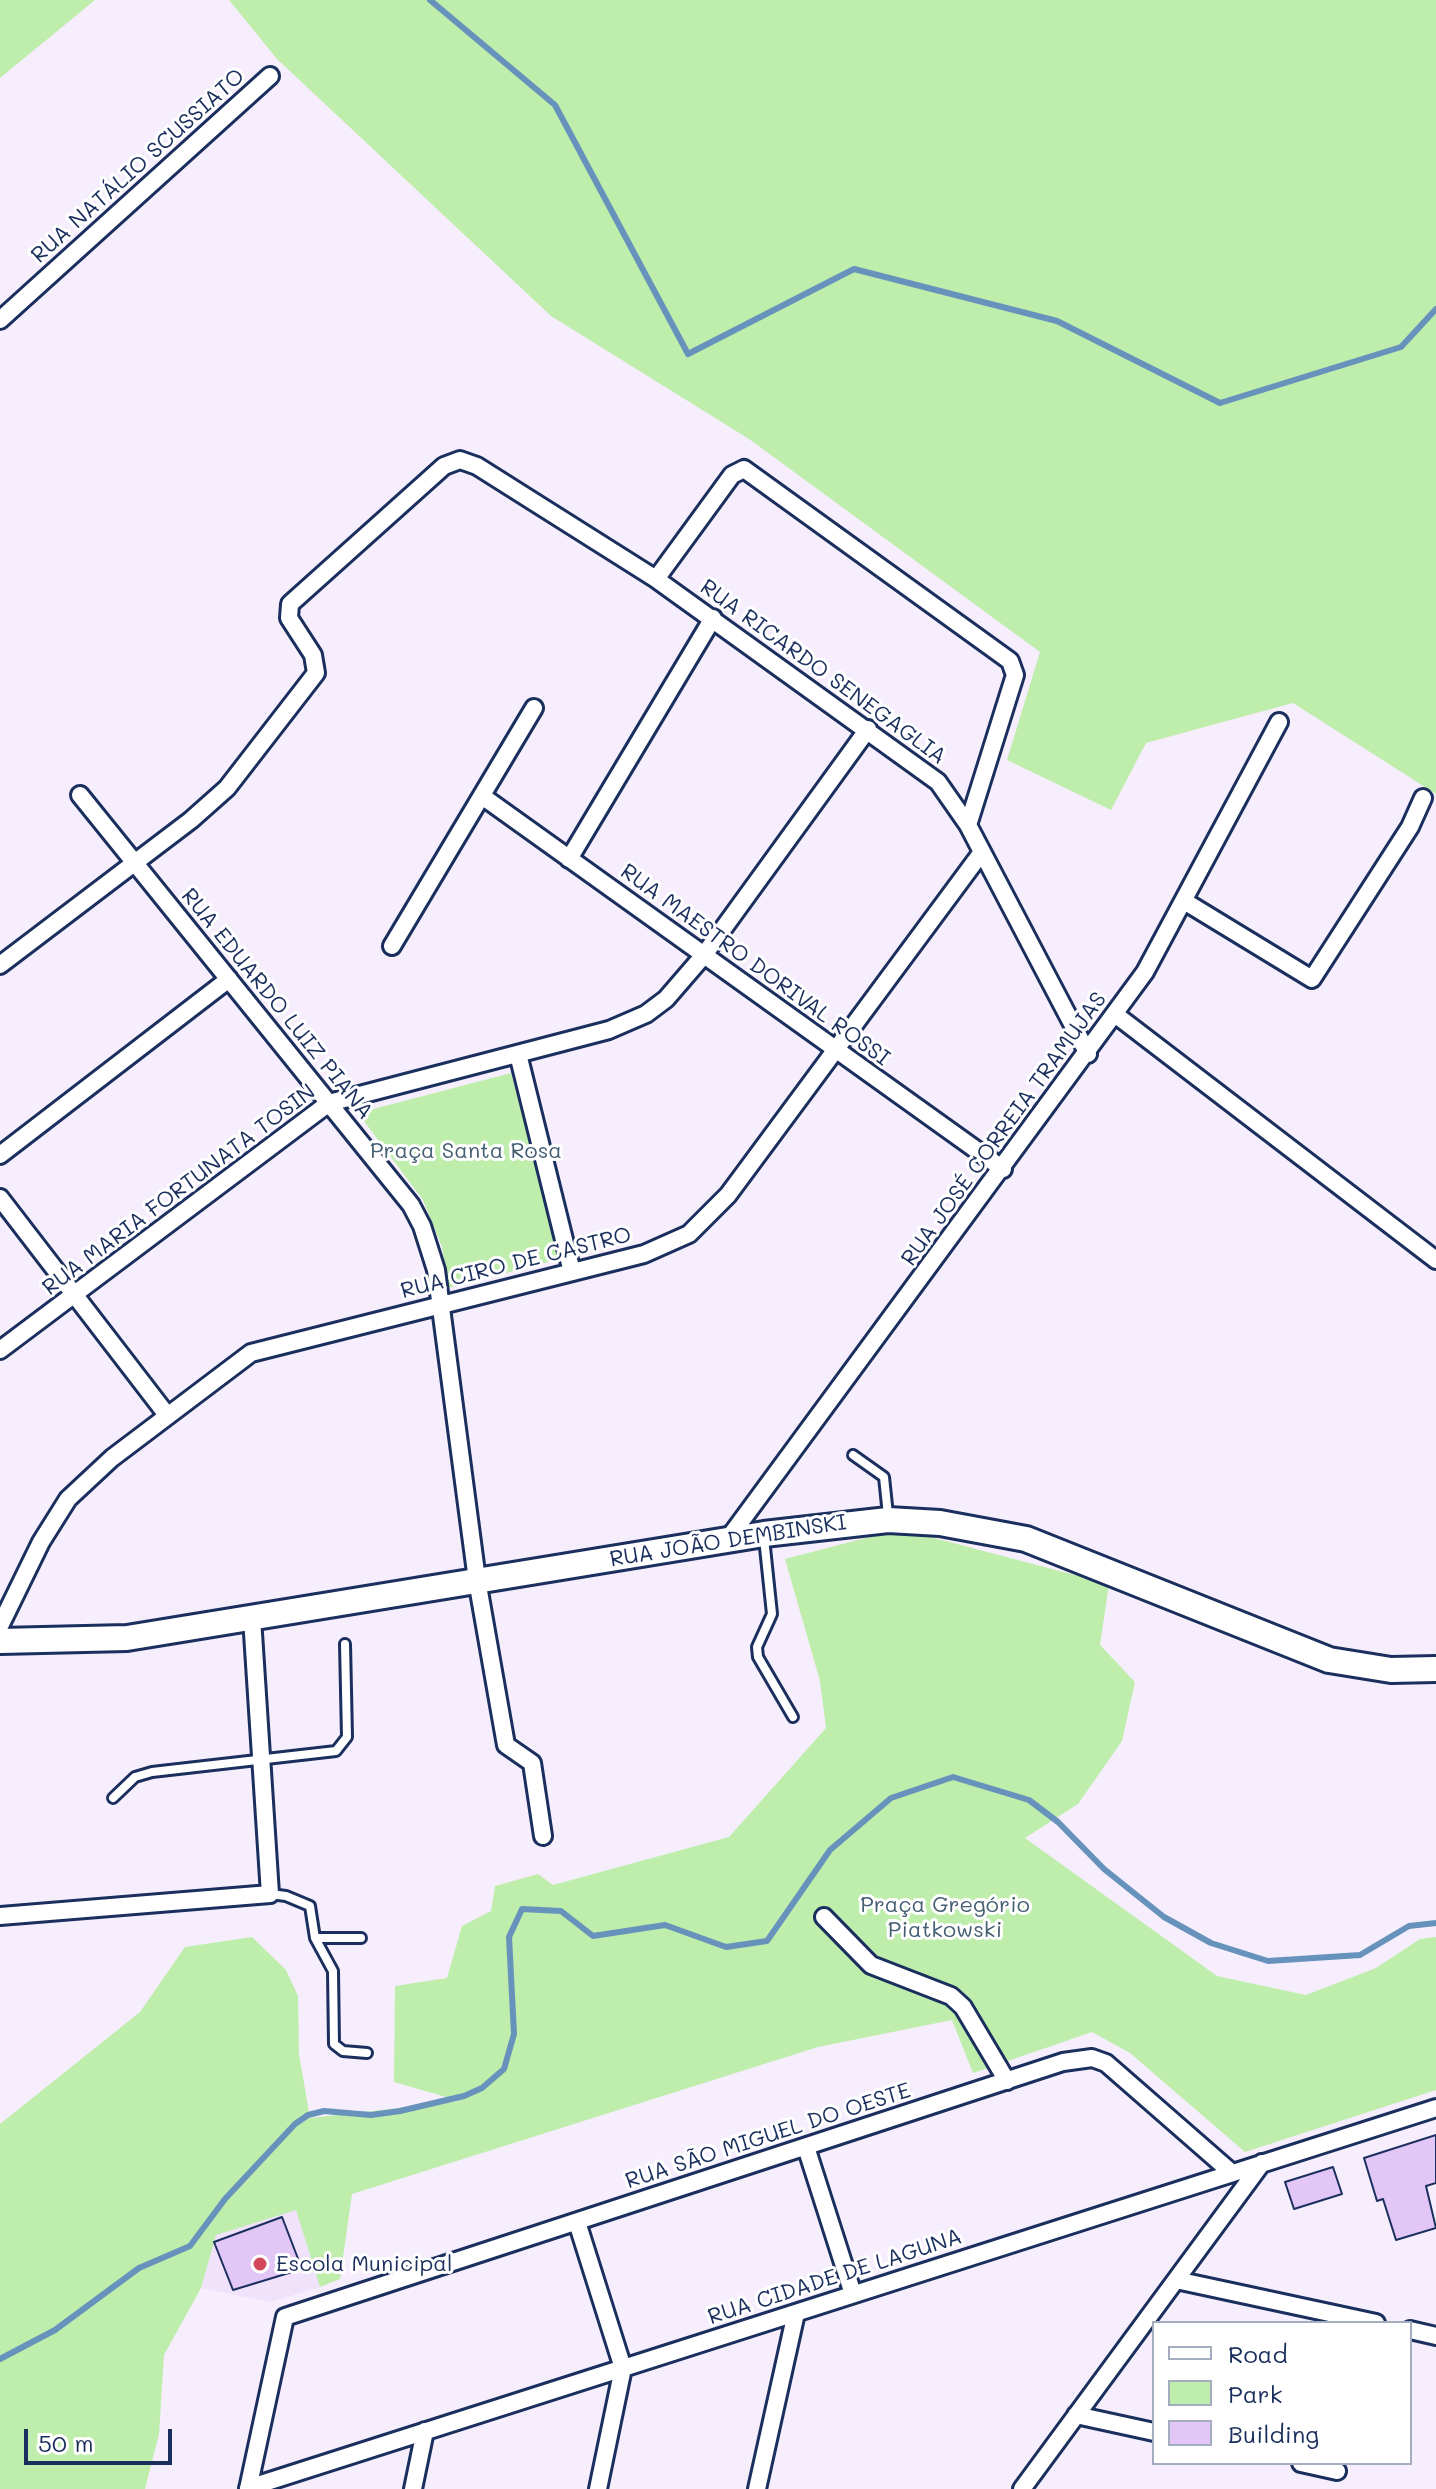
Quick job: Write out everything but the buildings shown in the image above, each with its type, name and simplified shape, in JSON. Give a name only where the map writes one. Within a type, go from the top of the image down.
[{"type":"main road","name":"RUA JOÃO DEMBINSKI","points":[[0,1641],[127,1638],[728,1539],[888,1520],[940,1523],[1026,1539],[1329,1660],[1391,1670],[1436,1669]]},
{"type":"street","name":"RUA NATÁLIO SCUSSIATO","points":[[0,320],[270,76]]},
{"type":"street","name":"RUA RICARDO SENEGAGLIA","points":[[135,863],[227,788],[316,673],[313,655],[288,611],[295,598],[444,466],[460,460],[477,466],[656,579],[938,782],[968,825],[1088,1054]]},
{"type":"street","points":[[656,579],[732,475],[744,469],[1010,661],[1015,675],[968,825]]},
{"type":"street","points":[[569,859],[713,618]]},
{"type":"street","points":[[392,946],[534,708]]},
{"type":"street","name":"RUA JOSÉ CORREIA TRAMUJAS","points":[[728,1539],[1116,1015],[1184,901],[1279,722]]},
{"type":"street","name":"RUA MARIA FORTUNATA TOSIN","points":[[0,1350],[329,1103],[609,1030],[646,1014],[666,999],[704,955],[868,729]]},
{"type":"street","name":"RUA EDUARDO LUIZ PIANA","points":[[80,795],[411,1205],[431,1249],[477,1580],[506,1745],[532,1763],[543,1836]]},
{"type":"street","name":"RUA MAESTRO DORIVAL ROSSI","points":[[482,796],[1003,1169]]},
{"type":"street","points":[[1184,901],[1312,979],[1410,827],[1423,798]]},
{"type":"street","name":"RUA CIRO DE CASTRO","points":[[0,1626],[41,1542],[68,1499],[112,1458],[251,1353],[644,1254],[689,1234],[728,1195],[982,852]]},
{"type":"street","points":[[0,965],[135,863]]},
{"type":"street","points":[[0,1155],[229,979]]},
{"type":"street","points":[[1116,1015],[1436,1260]]},
{"type":"street","points":[[518,1054],[572,1272]]},
{"type":"street","points":[[0,1198],[167,1415]]},
{"type":"street","points":[[0,1916],[270,1894],[252,1618]]},
{"type":"street","points":[[824,1917],[871,1965],[884,1973],[935,1989],[957,2001],[974,2022],[1007,2081]]},
{"type":"street","name":"RUA SÃO MIGUEL DO OESTE","points":[[248,2488],[285,2317],[1007,2081],[1077,2059],[1106,2063],[1232,2173]]},
{"type":"street","name":"RUA CIDADE DE LAGUNA","points":[[248,2488],[1436,2108]]},
{"type":"street","points":[[806,2147],[853,2294]]},
{"type":"street","points":[[1022,2489],[1262,2163]]},
{"type":"street","points":[[577,2222],[623,2368],[598,2489]]},
{"type":"street","points":[[1176,2280],[1367,2321]]},
{"type":"street","points":[[757,2489],[796,2313]]},
{"type":"street","points":[[1412,2330],[1436,2336]]},
{"type":"street","points":[[1076,2415],[1152,2432]]},
{"type":"street","points":[[413,2489],[425,2431]]},
{"type":"street","points":[[1310,2465],[1337,2471]]},
{"type":"lane","points":[[853,1455],[884,1477],[888,1520]]},
{"type":"lane","points":[[764,1534],[772,1614],[757,1647],[758,1657],[793,1717]]},
{"type":"lane","points":[[113,1798],[135,1777],[261,1758],[336,1751],[347,1737],[345,1644]]},
{"type":"lane","points":[[270,1894],[286,1896],[310,1906],[315,1938],[333,1971],[334,2044],[343,2051],[367,2053]]},
{"type":"lane","points":[[315,1938],[361,1938]]},
{"type":"shaded area","name":"Escola Municipal","points":[[296,2209],[320,2287],[271,2302],[201,2288],[216,2235]]},
{"type":"green space","points":[[0,0],[95,0],[0,78]]},
{"type":"green space","points":[[229,0],[1436,0],[1436,794],[1293,703],[1146,743],[1111,810],[1007,760],[1040,652],[749,439],[551,316],[277,59]]},
{"type":"green space","name":"Praça Santa Rosa","points":[[511,1073],[560,1259],[448,1288],[442,1247],[423,1200],[358,1113]]},
{"type":"green space","name":"Praça Gregório Piatkowski","points":[[900,1529],[1109,1584],[1100,1645],[1135,1682],[1122,1741],[1078,1804],[1025,1838],[1217,1976],[1306,1995],[1376,1968],[1420,1939],[1436,1937],[1436,2090],[1245,2152],[1130,2053],[1092,2032],[973,2073],[952,2020],[818,2047],[352,2194],[340,2279],[320,2287],[296,2210],[216,2235],[201,2288],[164,2355],[159,2434],[145,2489],[0,2489],[0,2124],[140,2012],[185,1947],[252,1937],[286,1970],[298,1996],[299,2054],[310,2118],[460,2101],[394,2082],[395,1986],[447,1978],[462,1926],[491,1911],[495,1886],[538,1874],[553,1885],[729,1837],[826,1728],[820,1681],[785,1559]]},
{"type":"waterway","points":[[430,0],[555,105],[688,354],[854,269],[1057,321],[1220,403],[1401,347],[1436,309]]},
{"type":"waterway","points":[[0,2359],[55,2330],[139,2268],[190,2246],[225,2199],[295,2124],[308,2115],[324,2111],[371,2115],[400,2111],[464,2096],[482,2088],[504,2069],[514,2034],[509,1937],[522,1909],[561,1911],[593,1936],[665,1925],[726,1947],[767,1941],[830,1850],[891,1798],[953,1777],[1029,1800],[1058,1822],[1104,1869],[1164,1917],[1211,1943],[1268,1961],[1360,1955],[1409,1926],[1436,1923]]},
{"type":"place","name":"Escola Municipal","points":[[260,2264]]}]
